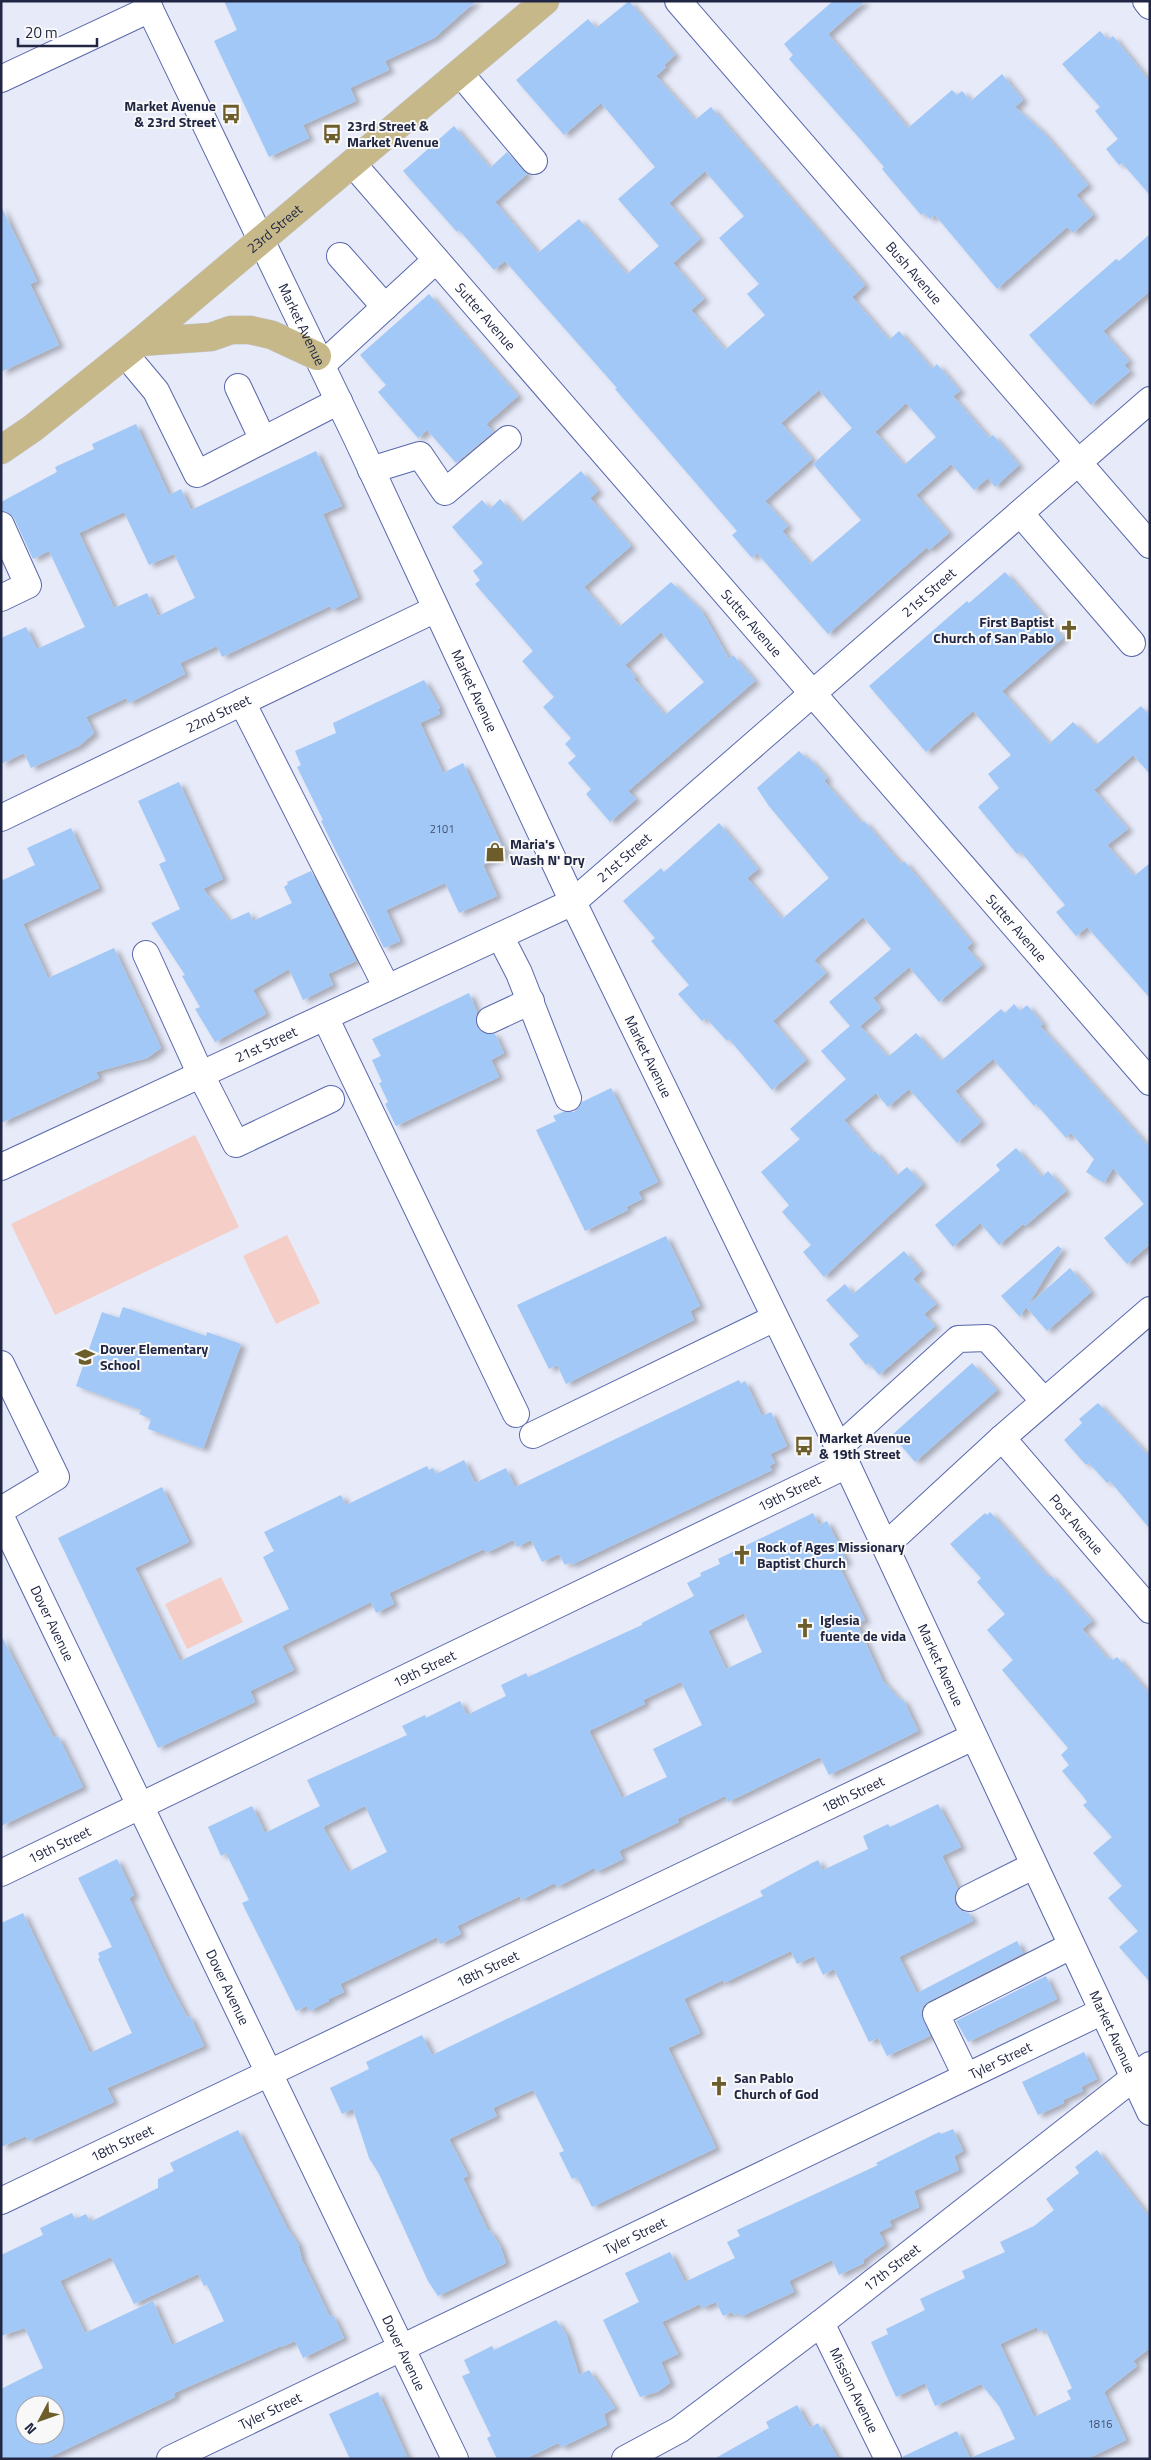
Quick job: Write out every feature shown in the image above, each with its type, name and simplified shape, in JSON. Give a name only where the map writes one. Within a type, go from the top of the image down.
[{"type":"main road","name":"23rd Street","points":[[1,450],[33,428],[133,348],[544,1]]},
{"type":"main road","points":[[133,348],[211,337],[231,330],[250,330],[272,335],[320,360]]},
{"type":"street","name":"Bush Avenue","points":[[678,1],[1150,545]]},
{"type":"street","points":[[1146,1],[1150,6]]},
{"type":"street","points":[[1,79],[148,5]]},
{"type":"street","name":"Market Avenue","points":[[148,5],[320,360],[573,902],[842,1456],[1101,2012],[1142,2072],[1150,2112]]},
{"type":"street","points":[[460,73],[534,161]]},
{"type":"street","name":"Sutter Avenue","points":[[353,164],[1150,1082]]},
{"type":"street","points":[[340,256],[385,307]]},
{"type":"street","points":[[320,360],[385,307],[436,260]]},
{"type":"street","points":[[133,348],[197,474],[339,401]]},
{"type":"street","points":[[238,387],[263,440]]},
{"type":"street","name":"21st Street","points":[[1,1167],[573,902],[1150,400]]},
{"type":"street","points":[[372,470],[420,454],[445,492],[508,439]]},
{"type":"street","points":[[1020,513],[1132,644]]},
{"type":"street","points":[[1,525],[28,585],[1,598]]},
{"type":"street","name":"22nd Street","points":[[1,818],[436,609]]},
{"type":"street","points":[[242,702],[387,988]]},
{"type":"street","points":[[500,936],[531,1001],[568,1098]]},
{"type":"street","points":[[146,954],[201,1075],[236,1144],[331,1099]]},
{"type":"street","points":[[490,1020],[531,1001]]},
{"type":"street","points":[[325,1017],[516,1414]]},
{"type":"street","points":[[884,1546],[1002,1438],[1150,1310]]},
{"type":"street","points":[[533,1435],[775,1318]]},
{"type":"street","name":"19th Street","points":[[1,1873],[142,1806],[842,1456],[958,1339],[987,1338],[1044,1401]]},
{"type":"street","points":[[1,1364],[56,1477],[3,1523]]},
{"type":"street","name":"Post Avenue","points":[[1002,1438],[1150,1610]]},
{"type":"street","name":"Dover Avenue","points":[[3,1523],[142,1806],[400,2349],[455,2459]]},
{"type":"street","name":"18th Street","points":[[1,2201],[973,1737]]},
{"type":"street","points":[[969,1898],[1033,1866]]},
{"type":"street","points":[[966,2076],[936,2014],[1071,1946]]},
{"type":"street","name":"Tyler Street","points":[[170,2459],[1101,2012]]},
{"type":"street","name":"17th Street","points":[[625,2459],[679,2430],[821,2323],[1142,2072]]},
{"type":"street","name":"Mission Avenue","points":[[821,2323],[888,2459]]},
{"type":"shaded area","points":[[195,1135],[239,1227],[55,1315],[11,1224]]},
{"type":"shaded area","points":[[287,1235],[320,1303],[276,1324],[243,1256]]},
{"type":"shaded area","points":[[221,1577],[243,1622],[187,1649],[165,1604]]},
{"type":"building","points":[[224,1],[476,1],[434,38],[385,61],[389,70],[350,88],[356,101],[303,125],[309,138],[269,157],[214,41],[237,30]]},
{"type":"building","points":[[629,1],[675,55],[656,76],[695,120],[711,107],[865,285],[852,297],[889,340],[899,331],[932,369],[937,364],[960,391],[953,396],[989,438],[993,435],[1019,465],[995,487],[988,478],[974,490],[951,464],[916,495],[949,533],[929,550],[927,547],[828,634],[757,553],[752,558],[732,535],[737,531],[615,389],[617,388],[505,261],[494,270],[459,230],[457,232],[403,171],[454,126],[490,168],[507,152],[527,174],[495,202],[538,253],[579,219],[627,274],[659,246],[618,199],[655,167],[601,103],[564,135],[516,80],[588,19],[596,28]],"holes":[[[705,171],[744,216],[719,238],[759,284],[747,294],[765,315],[725,350],[691,310],[704,299],[673,263],[700,239],[669,203]],[[819,390],[852,428],[813,464],[861,520],[810,564],[782,531],[788,526],[765,501],[812,459],[781,423]],[[906,403],[936,437],[904,465],[875,432]]]},
{"type":"building","points":[[833,1],[865,1],[828,34],[908,128],[952,90],[957,95],[962,91],[971,101],[1002,74],[1023,100],[1015,107],[1043,132],[1088,185],[1076,195],[1093,215],[1073,233],[1067,227],[997,289],[935,215],[930,219],[924,213],[921,215],[882,169],[884,167],[789,59],[793,55],[784,44]]},
{"type":"building","points":[[1100,31],[1108,40],[1113,36],[1150,82],[1150,195],[1122,163],[1119,165],[1106,149],[1118,139],[1095,111],[1100,107],[1062,64]]},
{"type":"building","points":[[1,206],[37,281],[30,284],[59,345],[1,372]]},
{"type":"building","points":[[1150,234],[1150,291],[1103,331],[1129,361],[1124,365],[1130,371],[1091,405],[1029,335],[1116,259],[1119,261]]},
{"type":"building","points":[[429,294],[518,396],[486,424],[493,432],[456,463],[427,430],[418,438],[378,392],[386,385],[360,355]]},
{"type":"building","points":[[136,424],[169,495],[181,489],[191,510],[316,451],[342,506],[323,514],[358,597],[332,610],[330,606],[222,657],[217,646],[180,663],[185,674],[129,703],[126,698],[86,717],[94,733],[79,746],[31,768],[24,753],[1,764],[1,638],[26,627],[37,649],[85,627],[49,551],[33,559],[14,518],[9,513],[1,510],[1,502],[57,472],[55,467],[94,449],[92,444]],"holes":[[[124,512],[149,565],[174,554],[195,598],[158,616],[147,593],[114,608],[79,533]]]},
{"type":"building","points":[[581,471],[598,491],[590,498],[631,546],[584,587],[619,627],[671,582],[701,610],[729,659],[733,655],[755,681],[628,791],[636,799],[610,822],[586,794],[591,789],[568,763],[576,756],[565,744],[571,738],[543,707],[554,697],[522,661],[533,651],[475,584],[480,580],[473,571],[483,563],[452,527],[482,500],[490,509],[500,499],[521,523]],"holes":[[[661,632],[704,682],[665,715],[634,679],[636,677],[625,665]]]},
{"type":"building","points":[[1005,572],[1063,638],[1002,691],[1049,744],[1073,722],[1096,745],[1141,706],[1150,716],[1150,774],[1133,755],[1094,790],[1128,829],[1107,845],[1134,876],[1150,863],[1150,998],[1087,927],[1076,936],[1056,912],[1065,905],[1020,851],[1017,854],[978,807],[999,788],[988,774],[1011,755],[973,711],[926,752],[869,686],[967,601],[969,603]]},
{"type":"building","points":[[424,680],[440,708],[438,709],[440,714],[420,723],[443,773],[463,763],[506,854],[483,865],[497,896],[459,913],[445,883],[386,910],[400,941],[384,948],[321,821],[323,820],[297,767],[301,765],[295,751],[336,733],[333,723]]},
{"type":"building","points":[[799,751],[807,759],[809,758],[827,778],[824,781],[861,823],[864,821],[901,864],[904,861],[972,943],[967,948],[982,965],[939,1002],[909,967],[873,998],[881,1008],[860,1026],[888,1057],[916,1033],[941,1061],[1001,1009],[1005,1013],[1014,1004],[1020,1011],[1027,1005],[1043,1024],[1040,1026],[1150,1148],[1150,1244],[1127,1264],[1104,1238],[1144,1204],[1113,1168],[1104,1183],[1086,1172],[1094,1159],[1071,1133],[1066,1138],[1036,1104],[1034,1106],[993,1059],[955,1091],[981,1122],[957,1143],[909,1089],[888,1107],[876,1093],[844,1120],[872,1153],[875,1151],[896,1176],[907,1167],[923,1184],[824,1277],[803,1252],[811,1245],[782,1212],[789,1205],[761,1172],[800,1139],[790,1129],[846,1079],[821,1051],[850,1026],[829,1002],[891,949],[863,917],[814,960],[826,973],[773,1021],[806,1060],[772,1090],[729,1039],[727,1041],[706,1018],[702,1021],[678,994],[689,985],[651,941],[655,938],[623,901],[661,868],[664,872],[719,823],[758,869],[747,878],[782,919],[829,878],[769,806],[757,788]]},
{"type":"building","points":[[179,782],[223,879],[203,889],[229,921],[249,912],[253,921],[292,903],[284,887],[288,884],[287,882],[311,871],[356,961],[328,974],[333,985],[303,1000],[289,969],[253,990],[266,1014],[215,1042],[195,1009],[200,1007],[182,976],[185,975],[151,923],[180,909],[159,864],[166,861],[138,801]]},
{"type":"building","points":[[71,828],[99,888],[23,924],[48,978],[114,948],[161,1048],[147,1058],[96,1072],[99,1078],[1,1123],[1,877],[3,880],[35,865],[27,848]]},
{"type":"building","points":[[469,993],[477,1012],[475,1019],[477,1027],[482,1032],[495,1034],[504,1053],[491,1060],[499,1077],[396,1126],[385,1104],[388,1102],[379,1083],[382,1082],[372,1060],[381,1056],[372,1039]]},
{"type":"building","points":[[611,1088],[658,1182],[638,1192],[642,1199],[626,1207],[628,1210],[585,1231],[536,1130],[556,1121],[553,1116],[563,1112],[574,1112],[582,1102]]},
{"type":"building","points":[[1016,1148],[1042,1177],[1048,1171],[1066,1191],[1025,1226],[1023,1224],[999,1245],[980,1223],[953,1247],[935,1225],[1000,1170],[996,1165]]},
{"type":"building","points":[[666,1236],[700,1306],[690,1311],[694,1320],[566,1384],[557,1365],[549,1369],[517,1305]]},
{"type":"building","points":[[1058,1246],[1062,1249],[1028,1305],[1070,1268],[1091,1292],[1047,1331],[1026,1307],[1020,1317],[1001,1296]]},
{"type":"building","points":[[904,1251],[921,1271],[913,1279],[936,1304],[924,1314],[935,1326],[879,1375],[869,1363],[866,1365],[849,1344],[859,1336],[826,1300],[845,1284],[853,1294]]},
{"type":"building","points":[[123,1307],[206,1336],[207,1332],[241,1344],[203,1449],[148,1429],[151,1419],[139,1414],[141,1410],[76,1386],[102,1312],[119,1318]]},
{"type":"building","points":[[972,1363],[997,1390],[915,1462],[892,1435]]},
{"type":"building","points":[[739,1380],[741,1384],[745,1381],[762,1416],[771,1412],[787,1446],[770,1454],[775,1463],[769,1466],[772,1470],[571,1565],[570,1562],[565,1565],[559,1554],[542,1562],[531,1540],[517,1547],[513,1540],[486,1553],[484,1549],[389,1593],[394,1604],[376,1613],[371,1602],[282,1646],[294,1670],[250,1691],[255,1702],[158,1748],[58,1538],[162,1487],[189,1542],[135,1568],[180,1661],[289,1609],[263,1557],[274,1551],[264,1532],[341,1495],[346,1505],[427,1466],[429,1470],[433,1468],[436,1474],[464,1460],[475,1483],[506,1468],[515,1487]]},
{"type":"building","points":[[1098,1403],[1150,1457],[1150,1529],[1110,1481],[1107,1483],[1089,1463],[1086,1465],[1064,1440],[1082,1423],[1079,1419]]},
{"type":"building","points":[[990,1512],[1048,1577],[1050,1575],[1092,1621],[1082,1629],[1109,1660],[1117,1657],[1150,1694],[1150,1982],[1119,1947],[1138,1931],[1108,1898],[1122,1886],[1093,1853],[1112,1837],[1083,1805],[1087,1802],[1062,1771],[1069,1765],[1061,1755],[1068,1748],[1002,1670],[1013,1660],[987,1630],[1005,1614],[977,1582],[981,1578],[950,1544],[985,1513],[987,1515]]},
{"type":"building","points":[[813,1513],[819,1525],[827,1521],[847,1562],[839,1566],[865,1620],[857,1624],[883,1681],[900,1700],[903,1699],[918,1731],[829,1775],[820,1757],[728,1802],[725,1796],[677,1819],[679,1822],[619,1851],[623,1859],[596,1872],[594,1868],[557,1887],[555,1883],[521,1900],[520,1896],[457,1926],[461,1934],[440,1944],[437,1937],[340,1984],[344,1992],[329,1999],[329,2001],[309,2011],[307,2006],[296,2011],[242,1903],[249,1900],[226,1853],[221,1856],[208,1827],[252,1806],[265,1833],[320,1806],[307,1780],[407,1735],[402,1726],[425,1715],[426,1718],[460,1701],[467,1715],[506,1696],[501,1685],[526,1673],[528,1677],[642,1625],[642,1623],[694,1596],[687,1583],[701,1576],[700,1573],[720,1564],[718,1559]],"holes":[[[744,1613],[762,1652],[726,1669],[708,1631]],[[681,1682],[702,1725],[653,1749],[667,1777],[622,1798],[589,1731],[645,1704],[643,1700]],[[365,1806],[387,1852],[348,1872],[323,1827]]]},
{"type":"building","points":[[1,1635],[54,1738],[58,1736],[83,1787],[1,1826]]},
{"type":"building","points":[[938,1804],[961,1847],[942,1856],[958,1889],[954,1897],[955,1904],[961,1911],[969,1913],[973,1921],[899,1957],[917,1993],[1017,1941],[1023,1953],[929,2001],[923,2006],[921,2013],[930,2036],[887,2056],[878,2038],[869,2042],[834,1969],[823,1975],[814,1956],[797,1964],[791,1951],[724,1983],[723,1980],[684,1999],[700,2033],[668,2048],[716,2148],[592,2207],[577,2177],[572,2179],[559,2153],[564,2151],[533,2090],[493,2108],[497,2116],[449,2139],[468,2176],[463,2178],[488,2231],[490,2230],[500,2246],[506,2263],[438,2296],[428,2281],[379,2174],[369,2158],[353,2109],[342,2114],[330,2088],[369,2069],[366,2062],[422,2035],[432,2055],[763,1896],[760,1891],[818,1860],[823,1870],[868,1849],[863,1836],[888,1824],[890,1827]]},
{"type":"building","points":[[117,1859],[134,1895],[129,1898],[167,1979],[187,2017],[190,2016],[204,2046],[107,2088],[114,2102],[28,2141],[26,2136],[1,2147],[1,1923],[23,1913],[90,2053],[132,2033],[98,1959],[100,1957],[98,1953],[112,1947],[78,1878]]},
{"type":"building","points":[[1046,1976],[1057,1999],[968,2042],[956,2021]]},
{"type":"building","points":[[1084,2052],[1097,2079],[1081,2087],[1083,2091],[1063,2100],[1064,2103],[1038,2115],[1022,2082]]},
{"type":"building","points":[[953,2129],[963,2151],[954,2156],[959,2170],[914,2191],[919,2207],[889,2221],[892,2226],[879,2232],[885,2244],[863,2260],[864,2263],[839,2275],[832,2260],[789,2281],[794,2292],[740,2317],[739,2313],[734,2315],[732,2312],[723,2316],[716,2302],[702,2308],[700,2304],[662,2322],[678,2354],[661,2362],[670,2383],[657,2392],[640,2397],[603,2320],[639,2302],[625,2273],[670,2252],[685,2282],[735,2258],[727,2242],[740,2236],[737,2230],[878,2165],[876,2163],[935,2134],[940,2132],[941,2134]]},
{"type":"building","points":[[238,2130],[287,2228],[298,2244],[302,2260],[330,2317],[333,2315],[344,2338],[303,2358],[295,2341],[281,2346],[174,2393],[175,2397],[46,2459],[1,2459],[1,2389],[43,2368],[25,2328],[1,2336],[1,2255],[43,2235],[40,2228],[72,2213],[75,2219],[86,2214],[90,2222],[158,2188],[158,2179],[174,2171],[170,2163]],"holes":[[[111,2257],[134,2304],[198,2274],[204,2286],[207,2285],[224,2321],[172,2345],[153,2301],[85,2333],[60,2281]]]},
{"type":"building","points":[[1097,2150],[1150,2218],[1150,2348],[1133,2361],[1137,2366],[1104,2392],[1126,2440],[1087,2459],[903,2459],[902,2457],[957,2431],[970,2458],[1015,2439],[999,2406],[981,2384],[935,2406],[925,2383],[896,2397],[871,2342],[888,2334],[886,2329],[925,2310],[920,2299],[965,2278],[962,2271],[1005,2252],[1000,2242],[1034,2226],[1054,2210],[1046,2199],[1079,2173],[1075,2167]],"holes":[[[1037,2327],[1039,2332],[1045,2329],[1072,2388],[1067,2391],[1071,2399],[1034,2417],[1000,2344]]]},
{"type":"building","points":[[556,2320],[566,2334],[579,2375],[589,2370],[615,2408],[604,2414],[607,2425],[562,2447],[558,2443],[525,2459],[497,2459],[487,2438],[491,2436],[462,2376],[470,2373],[464,2360],[492,2346],[494,2350]]},
{"type":"building","points":[[378,2392],[408,2459],[350,2459],[329,2414]]},
{"type":"building","points":[[797,2405],[810,2428],[818,2423],[838,2459],[714,2459],[769,2428],[766,2422]]},
{"type":"place","name":"Market Avenue & 23rd Street","points":[[231,114]]},
{"type":"place","name":"23rd Street & Market Avenue","points":[[332,134]]},
{"type":"place","name":"First Baptist Church of San Pablo","points":[[1069,630]]},
{"type":"place","name":"Maria's Wash N' Dry","points":[[495,852]]},
{"type":"place","name":"Dover Elementary School","points":[[85,1357]]},
{"type":"place","name":"Market Avenue & 19th Street","points":[[804,1446]]},
{"type":"place","name":"Rock of Ages Missionary Baptist Church","points":[[742,1555]]},
{"type":"place","name":"Iglesia fuente de vida","points":[[805,1628]]},
{"type":"place","name":"San Pablo Church of God","points":[[719,2086]]}]
